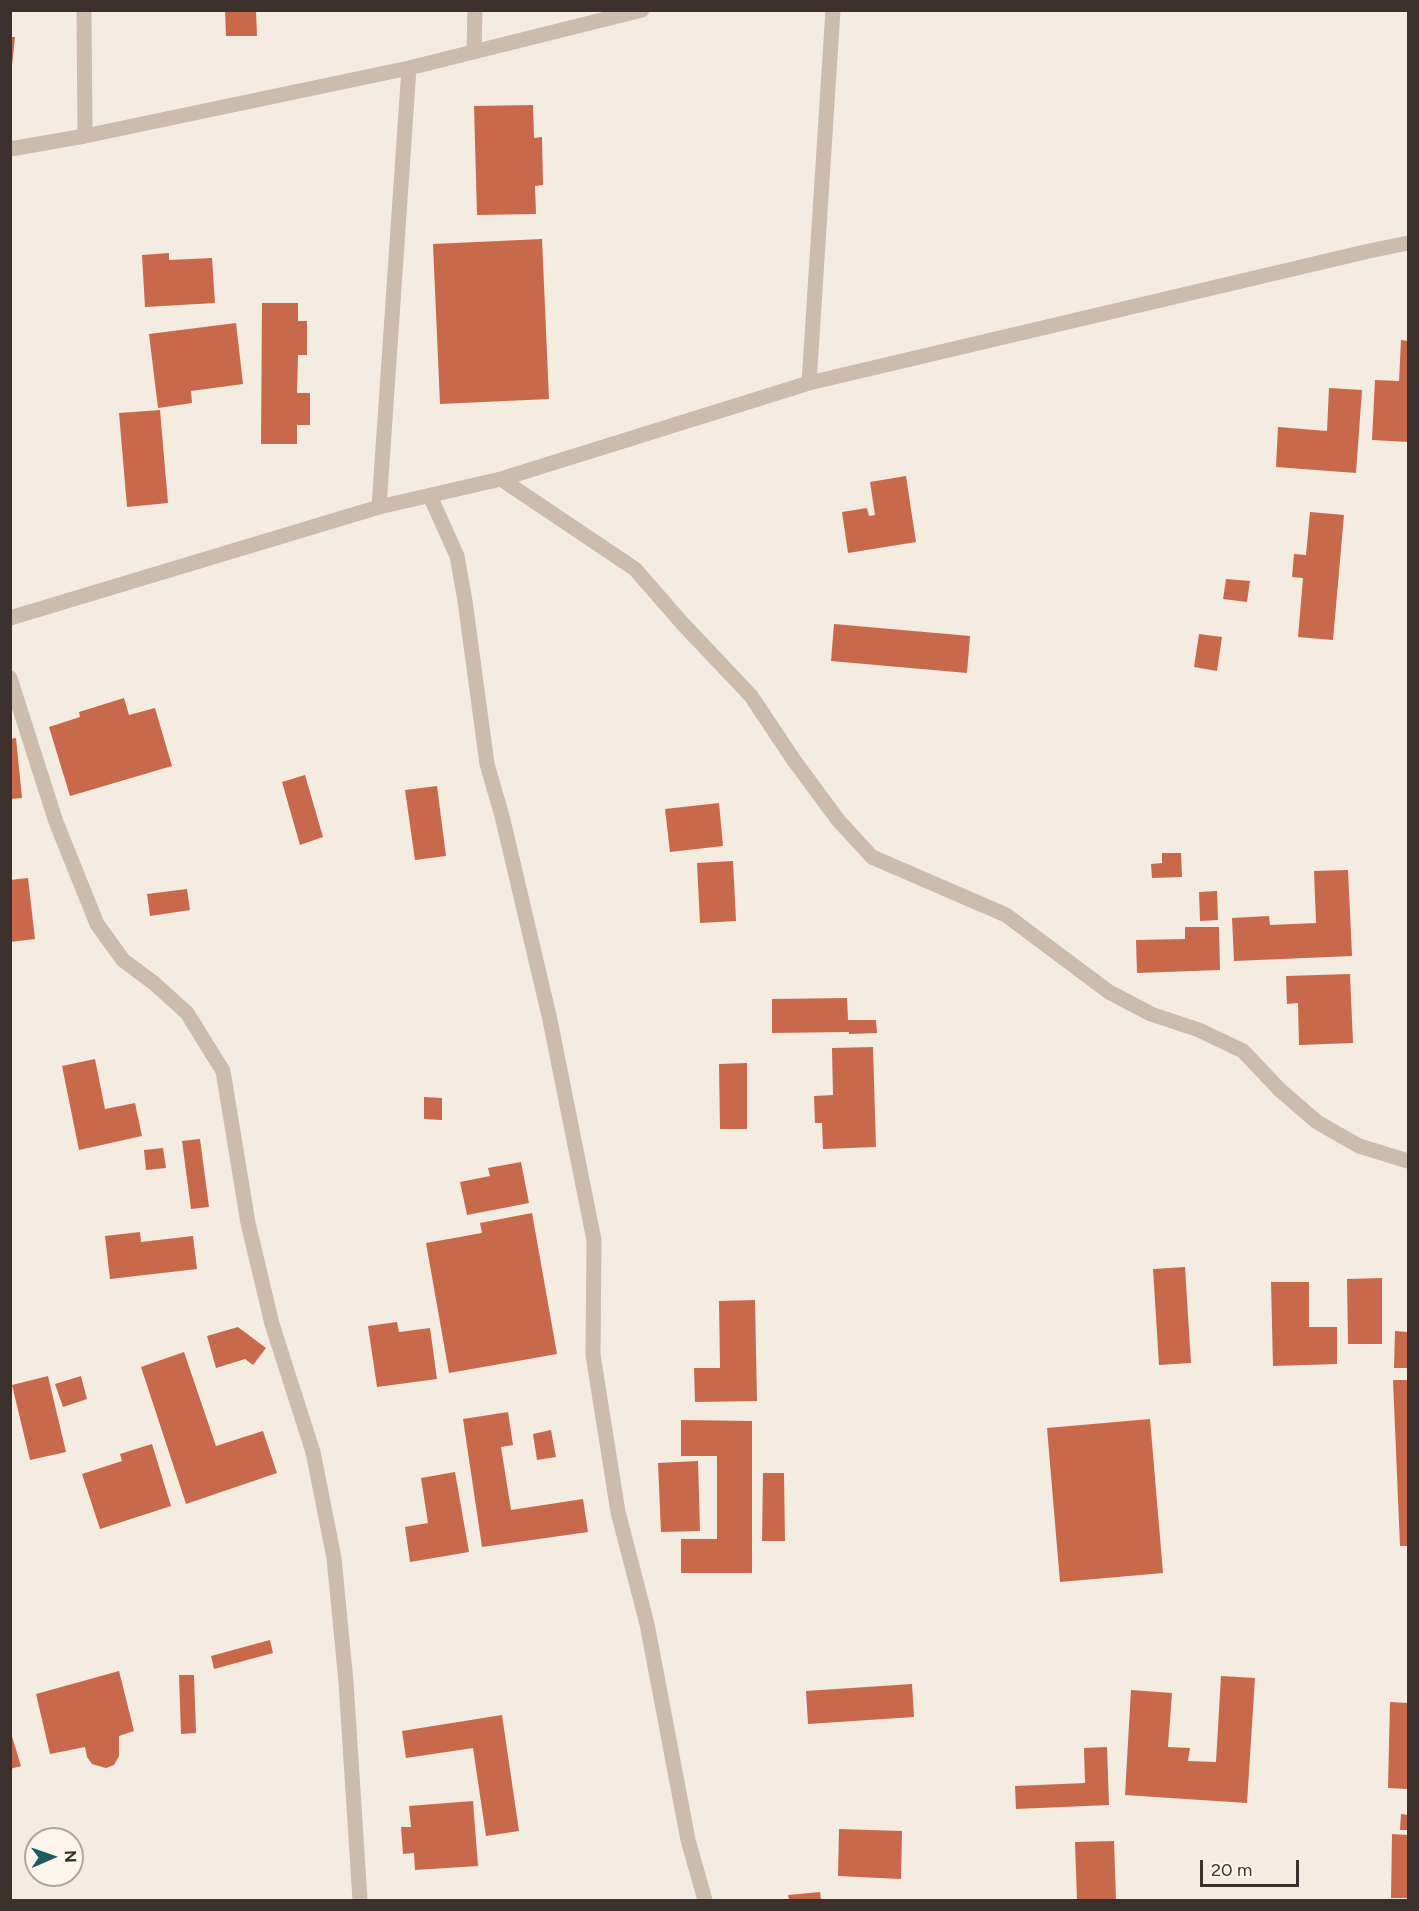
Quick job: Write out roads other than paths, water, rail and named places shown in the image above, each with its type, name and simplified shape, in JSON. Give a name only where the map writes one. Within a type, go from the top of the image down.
[{"type":"street","points":[[84,10],[85,136]]},
{"type":"street","points":[[474,51],[475,10]]},
{"type":"street","points":[[10,149],[85,136],[409,68],[642,10]]},
{"type":"street","points":[[808,383],[833,10]]},
{"type":"street","points":[[379,507],[409,68]]},
{"type":"street","points":[[10,618],[379,507],[501,479],[808,383],[1408,243]]},
{"type":"street","points":[[501,479],[635,569],[751,696],[793,759],[838,820],[872,857],[1006,915],[1109,992],[1151,1014],[1199,1030],[1243,1051],[1280,1090],[1317,1122],[1359,1146],[1408,1161]]},
{"type":"street","points":[[430,496],[457,556],[469,624],[487,764],[502,816],[550,1020],[592,1228],[594,1240],[593,1355],[618,1512],[647,1624],[688,1840],[705,1900]]},
{"type":"street","points":[[10,678],[56,822],[97,924],[123,960],[155,984],[187,1013],[223,1071],[251,1235],[272,1324],[313,1452],[334,1558],[346,1682],[360,1900]]}]
